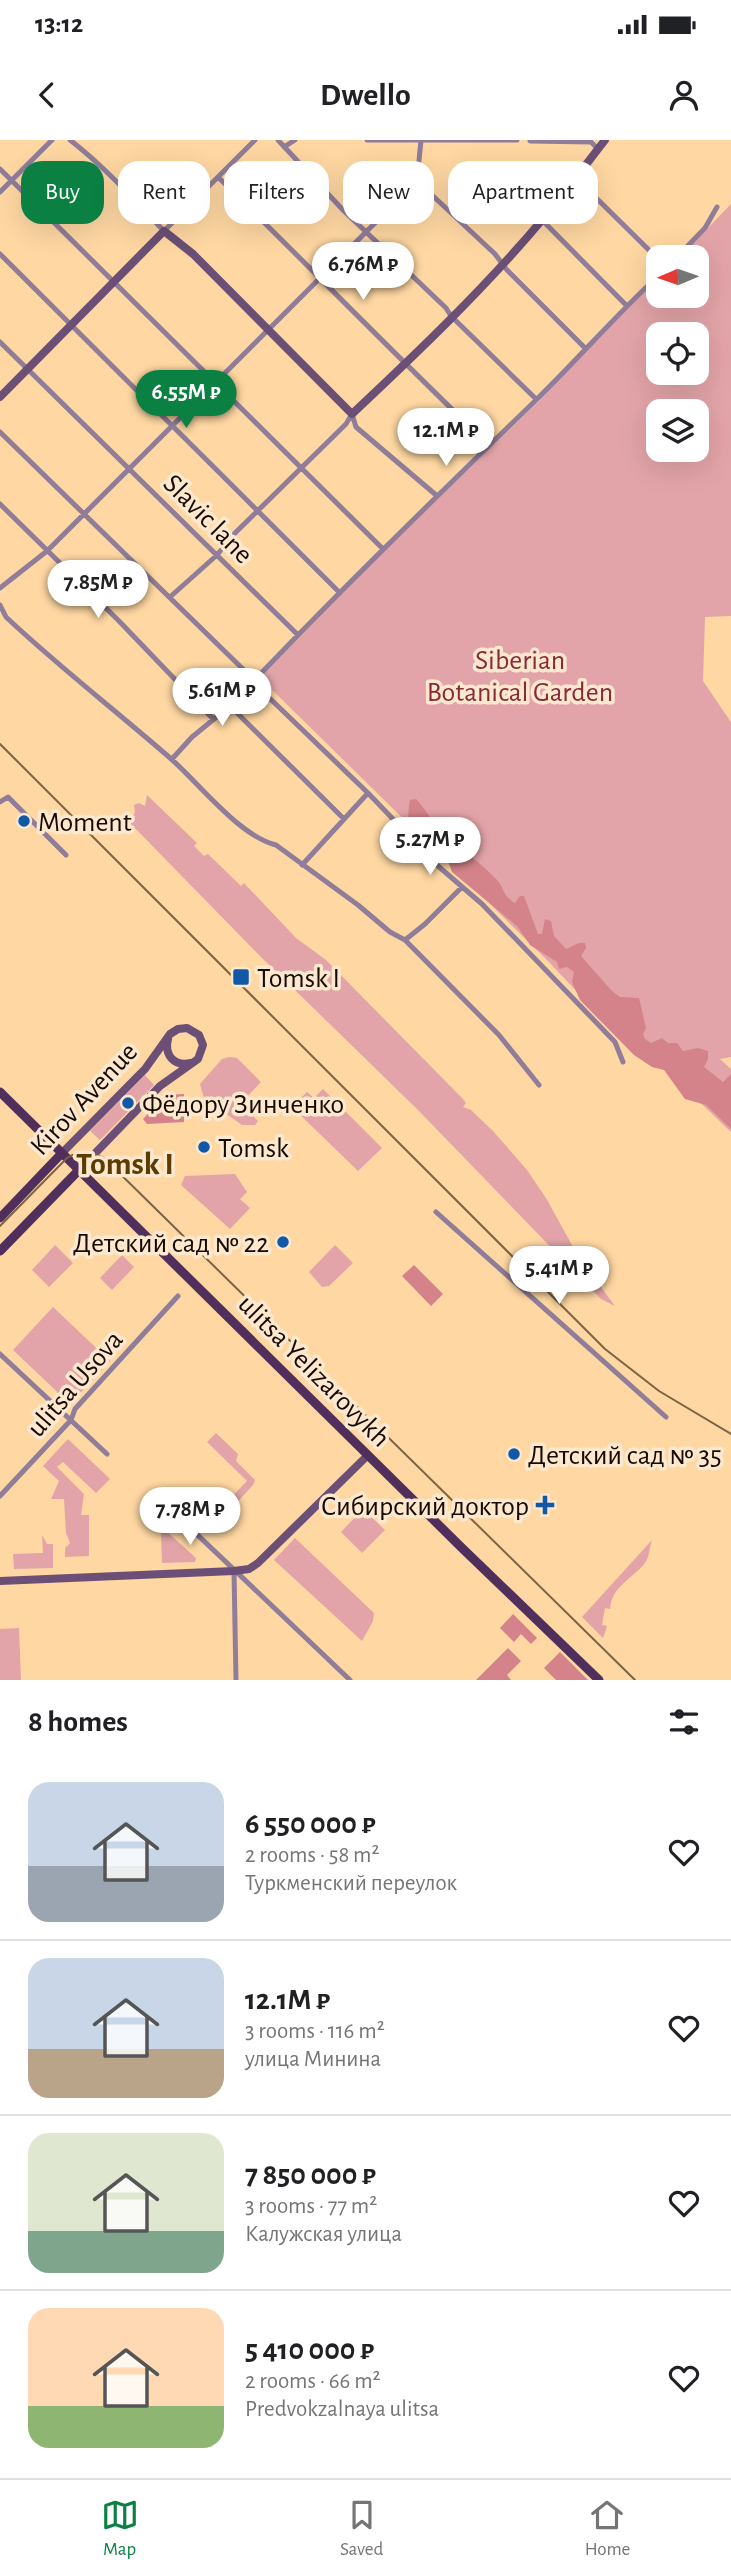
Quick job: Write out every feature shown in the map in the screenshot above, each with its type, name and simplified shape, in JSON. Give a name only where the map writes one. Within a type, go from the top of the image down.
[{"type":"main road","name":"ulitsa Yelizarovykh","points":[[0,1092],[599,1680]]},
{"type":"main road","name":"Kirov Avenue","points":[[0,1218],[62,1153]]},
{"type":"main road","name":"Kirov Avenue","points":[[0,1251],[79,1170]]},
{"type":"street","points":[[0,192],[52,140]]},
{"type":"street","points":[[70,140],[79,142],[145,208],[164,231],[192,254],[352,414],[356,427],[436,495]]},
{"type":"street","points":[[0,397],[255,140]]},
{"type":"street","points":[[278,140],[343,210],[536,399]]},
{"type":"street","points":[[284,147],[295,140]]},
{"type":"street","points":[[367,140],[517,140]]},
{"type":"street","points":[[419,161],[421,140]]},
{"type":"street","points":[[589,161],[605,140]]},
{"type":"street","points":[[530,141],[591,142],[598,149]]},
{"type":"street","points":[[0,169],[298,468],[383,549]]},
{"type":"street","points":[[219,178],[405,365],[489,444]]},
{"type":"street","points":[[434,197],[495,254],[585,348]]},
{"type":"street","points":[[598,200],[646,248]]},
{"type":"street","points":[[689,245],[705,228],[717,207]]},
{"type":"street","points":[[0,588],[47,551],[86,513],[372,224]]},
{"type":"street","points":[[170,597],[217,555],[298,468],[405,365],[538,224]]},
{"type":"street","points":[[546,224],[626,305]]},
{"type":"street","points":[[0,254],[340,593]]},
{"type":"street","points":[[172,760],[192,737],[230,706],[436,495],[536,399],[646,286]]},
{"type":"street","name":"Slavic lane","points":[[0,342],[298,635]]},
{"type":"street","points":[[0,432],[86,513],[438,866],[482,904],[615,1042],[623,1062]]},
{"type":"street","points":[[0,504],[213,719]]},
{"type":"street","points":[[0,605],[6,617],[31,641],[172,760],[245,830],[276,845],[390,932],[405,940],[499,1035],[539,1085]]},
{"type":"street","points":[[230,706],[344,818]]},
{"type":"street","points":[[302,865],[368,793]]},
{"type":"street","points":[[0,802],[8,797],[66,855]]},
{"type":"street","points":[[405,940],[425,925],[461,887]]},
{"type":"street","points":[[181,1028],[196,1031],[202,1039],[200,1056],[185,1065],[172,1060],[166,1048],[168,1038],[181,1028]]},
{"type":"street","name":"Kirov Avenue","points":[[62,1153],[145,1069],[168,1038]]},
{"type":"street","name":"Kirov Avenue","points":[[79,1170],[160,1086],[194,1062]]},
{"type":"street","points":[[436,1212],[666,1417]]},
{"type":"street","name":"ulitsa Usova","points":[[0,1496],[71,1420],[75,1409],[178,1296]]},
{"type":"street","points":[[0,1354],[107,1454]]},
{"type":"street","points":[[0,1581],[234,1572],[248,1569],[258,1563],[368,1455]]},
{"type":"street","points":[[165,1504],[350,1680]]},
{"type":"street","points":[[234,1572],[236,1680]]},
{"type":"green space","name":"Siberian Botanical Garden","points":[[731,204],[731,616],[705,617],[703,681],[731,722],[731,1057],[720,1059],[731,1069],[731,1132],[656,1060],[639,1057],[545,958],[260,678],[390,545],[539,401],[646,289],[646,308],[709,308],[709,245],[692,245]]},
{"type":"green space","points":[[147,795],[197,843],[194,846],[204,856],[208,854],[241,886],[244,883],[296,938],[326,960],[463,1099],[466,1103],[463,1107],[471,1110],[493,1131],[527,1170],[578,1256],[615,1306],[601,1299],[418,1110],[261,957],[130,823],[135,812],[134,805],[139,803],[145,806]]},
{"type":"green space","points":[[237,1058],[261,1082],[240,1104],[258,1121],[255,1125],[242,1125],[204,1098],[200,1084],[222,1059]]},
{"type":"green space","points":[[145,1075],[154,1085],[100,1140],[90,1131]]},
{"type":"green space","points":[[323,1089],[382,1148],[358,1171],[292,1107],[307,1092],[314,1098]]},
{"type":"green space","points":[[235,1174],[247,1192],[240,1199],[250,1208],[230,1229],[181,1185],[185,1176]]},
{"type":"green space","points":[[55,1245],[73,1263],[49,1287],[32,1270]]},
{"type":"green space","points":[[335,1245],[353,1263],[329,1286],[322,1287],[309,1272]]},
{"type":"green space","points":[[122,1255],[134,1267],[112,1290],[100,1278]]},
{"type":"green space","points":[[53,1307],[110,1361],[70,1404],[13,1350]]},
{"type":"green space","points":[[216,1433],[238,1454],[236,1461],[255,1480],[227,1513],[221,1508],[247,1481],[207,1442]]},
{"type":"green space","points":[[68,1439],[110,1479],[96,1493],[63,1462],[57,1467],[84,1494],[81,1515],[89,1515],[89,1556],[65,1557],[65,1548],[70,1543],[66,1533],[64,1499],[51,1499],[59,1481],[43,1466]]},
{"type":"green space","points":[[363,1509],[385,1530],[362,1553],[341,1532]]},
{"type":"green space","points":[[164,1529],[196,1558],[195,1562],[162,1563],[161,1533]]},
{"type":"green space","points":[[42,1535],[47,1544],[53,1544],[53,1568],[14,1569],[13,1554],[43,1553]]},
{"type":"green space","points":[[295,1538],[374,1613],[373,1621],[362,1641],[274,1560]]},
{"type":"green space","points":[[652,1540],[645,1563],[614,1594],[610,1609],[605,1608],[602,1625],[607,1626],[603,1638],[582,1617]]},
{"type":"green space","points":[[19,1628],[21,1680],[0,1680],[0,1629]]},
{"type":"shaded area","points":[[416,799],[436,825],[496,879],[511,900],[515,903],[520,896],[524,896],[538,934],[542,934],[545,919],[551,921],[554,936],[566,949],[585,943],[586,948],[581,956],[612,991],[620,997],[639,998],[646,1028],[643,1034],[645,1039],[651,1043],[662,1038],[668,1043],[677,1043],[683,1051],[698,1048],[708,1051],[704,1067],[723,1082],[731,1074],[731,1129],[706,1105],[685,1099],[664,1070],[652,1067],[634,1055],[580,1000],[572,982],[574,972],[567,967],[559,969],[557,962],[530,945],[517,926],[452,872],[445,852],[426,842],[424,835],[411,831],[408,819],[409,804],[410,800]]},
{"type":"shaded area","points":[[184,1094],[184,1122],[147,1124],[143,1119],[166,1095]]},
{"type":"shaded area","points":[[414,1265],[443,1294],[431,1306],[402,1276]]},
{"type":"shaded area","points":[[513,1614],[537,1638],[531,1644],[521,1634],[514,1642],[500,1628]]},
{"type":"shaded area","points":[[508,1648],[521,1661],[507,1675],[511,1680],[476,1680]]},
{"type":"shaded area","points":[[560,1652],[588,1680],[556,1680],[544,1668]]},
{"type":"tram line","points":[[0,1226],[67,1158],[85,1152],[104,1158],[635,1680]]},
{"type":"railway","points":[[0,744],[605,1349],[659,1391],[731,1434]]},
{"type":"place","name":"Moment","points":[[24,821]]},
{"type":"place","name":"Tomsk I","points":[[241,977]]},
{"type":"place","name":"Фёдору Зинченко","points":[[128,1103]]},
{"type":"place","name":"Tomsk","points":[[204,1147]]},
{"type":"place","name":"Детский сад № 22","points":[[283,1242]]},
{"type":"place","name":"Детский сад № 35","points":[[514,1454]]},
{"type":"place","name":"Сибирский доктор","points":[[545,1505]]},
{"type":"district","name":"Tomsk I","points":[[125,1163]]}]
